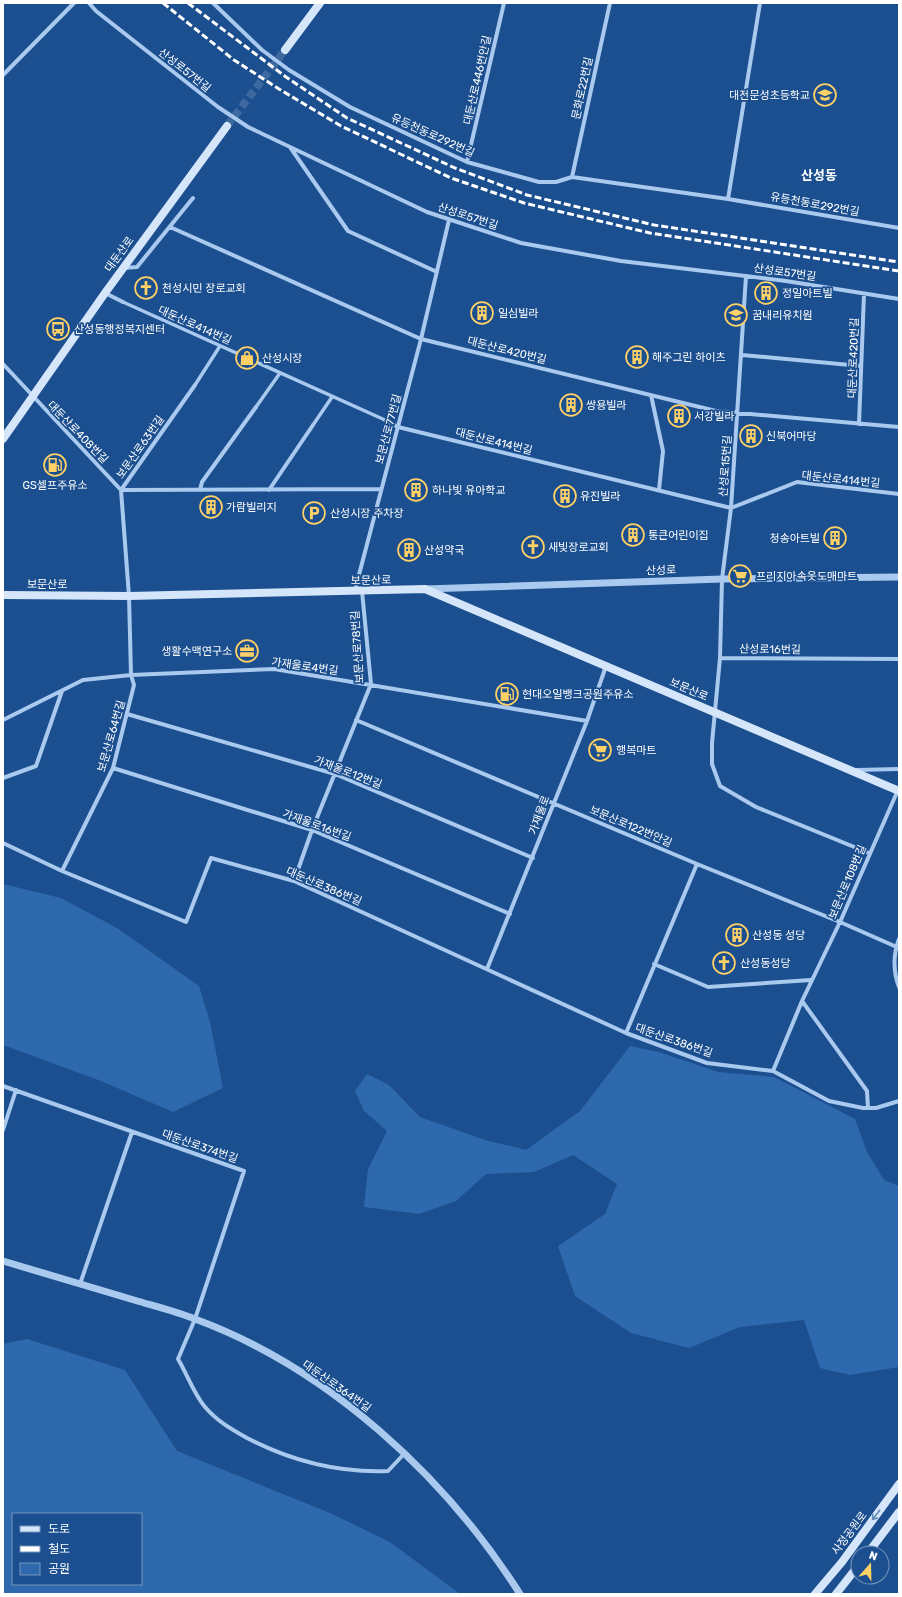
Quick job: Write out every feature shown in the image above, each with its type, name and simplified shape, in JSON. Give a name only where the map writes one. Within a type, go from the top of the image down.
[{"type":"main road","points":[[285,50],[320,3]]},
{"type":"main road","name":"대둔산로","points":[[3,439],[105,293],[227,126]]},
{"type":"main road","name":"보문산로","points":[[3,595],[129,596],[425,589],[898,790]]},
{"type":"main road","name":"사정공원로","points":[[815,1594],[842,1562],[899,1484]]},
{"type":"main road","points":[[874,1545],[899,1512]]},
{"type":"main road","points":[[836,1594],[850,1576]]},
{"type":"street","points":[[3,75],[74,3]]},
{"type":"street","name":"산성로57번길","points":[[89,3],[96,11],[218,107],[248,126],[427,212],[522,243],[621,261],[746,276],[899,299]]},
{"type":"street","name":"유등천동로292번길","points":[[213,3],[262,50],[289,70],[350,107],[467,162],[539,182],[556,182],[572,177],[728,199],[899,228]]},
{"type":"street","name":"대둔산로446번안길","points":[[467,162],[504,3]]},
{"type":"street","name":"문화로22번길","points":[[572,177],[610,3]]},
{"type":"street","points":[[728,199],[760,3]]},
{"type":"street","points":[[290,147],[348,231],[437,272]]},
{"type":"street","points":[[123,268],[137,267],[193,198]]},
{"type":"street","name":"보문산로77번길","points":[[359,591],[381,489],[421,339],[449,220]]},
{"type":"street","name":"대둔산로420번길","points":[[170,227],[421,339],[716,411],[899,427]]},
{"type":"street","name":"산성로15번길","points":[[722,579],[731,508],[746,276]]},
{"type":"street","name":"대둔산로414번길","points":[[105,293],[398,427],[731,508],[797,482],[899,494]]},
{"type":"street","name":"대둔산로420번길","points":[[859,424],[864,294]]},
{"type":"street","name":"보문산로63번길","points":[[129,596],[121,490],[220,346]]},
{"type":"street","points":[[742,355],[861,366]]},
{"type":"street","points":[[3,364],[32,398]]},
{"type":"street","points":[[200,490],[202,482],[280,373]]},
{"type":"street","points":[[651,395],[663,451],[659,490]]},
{"type":"street","points":[[269,490],[332,397]]},
{"type":"street","name":"대둔산로408번길","points":[[32,398],[121,490]]},
{"type":"street","points":[[121,490],[381,489]]},
{"type":"street","name":"산성로","points":[[425,589],[722,579],[899,576]]},
{"type":"street","points":[[714,712],[720,658],[722,579]]},
{"type":"street","name":"보문산로78번길","points":[[294,881],[312,830],[371,684],[359,591]]},
{"type":"street","name":"보문산로64번길","points":[[62,871],[113,768],[134,686],[131,675],[129,596]]},
{"type":"street","name":"산성로16번길","points":[[720,658],[899,659]]},
{"type":"street","name":"가재울로","points":[[487,969],[587,721],[606,666]]},
{"type":"street","name":"가재울로4번길","points":[[3,720],[62,692],[83,680],[131,675],[274,669],[587,721]]},
{"type":"street","points":[[3,778],[36,766],[62,692]]},
{"type":"street","name":"보문산로","points":[[714,712],[712,764],[720,786],[756,807],[869,853]]},
{"type":"street","name":"가재울로12번길","points":[[127,714],[335,774],[533,858]]},
{"type":"street","name":"보문산로122번안길","points":[[356,720],[897,947]]},
{"type":"street","name":"가재울로16번길","points":[[113,768],[312,830],[510,914]]},
{"type":"street","points":[[852,771],[899,769]]},
{"type":"street","name":"보문산로108번길","points":[[773,1071],[811,980],[840,922],[869,853],[898,790]]},
{"type":"street","name":"대둔산로386번길","points":[[3,843],[62,871],[186,922],[211,858],[294,881],[626,1033],[706,1062],[773,1071],[829,1101],[868,1108],[876,1108],[899,1101]]},
{"type":"street","name":"대둔산로386번길","points":[[626,1033],[697,864]]},
{"type":"street","points":[[899,939],[895,976],[899,987]]},
{"type":"street","points":[[654,964],[708,987],[811,980]]},
{"type":"street","points":[[802,1001],[867,1091],[868,1108]]},
{"type":"street","name":"대둔산로374번길","points":[[3,1086],[244,1171],[195,1319]]},
{"type":"street","points":[[3,1130],[16,1090]]},
{"type":"street","points":[[80,1284],[132,1132]]},
{"type":"street","name":"대둔산로364번길","points":[[3,1261],[195,1319],[249,1342],[306,1376],[365,1418],[444,1493],[483,1540],[520,1594]]},
{"type":"street","points":[[195,1319],[178,1359],[204,1407],[223,1425],[269,1450],[317,1465],[362,1472],[388,1471],[404,1454]]},
{"type":"green space","points":[[3,884],[61,898],[117,928],[199,986],[210,1022],[223,1088],[173,1112],[101,1081],[3,1045]]},
{"type":"green space","points":[[630,1046],[659,1052],[718,1072],[774,1077],[855,1119],[867,1152],[884,1180],[899,1186],[899,1367],[850,1375],[820,1368],[804,1320],[740,1327],[689,1348],[631,1333],[575,1296],[558,1246],[605,1214],[617,1184],[573,1155],[534,1172],[486,1174],[456,1201],[419,1214],[364,1207],[368,1169],[387,1131],[364,1111],[355,1091],[367,1074],[389,1085],[420,1117],[485,1140],[526,1150],[580,1111]]},
{"type":"green space","points":[[27,1339],[125,1370],[177,1451],[330,1513],[390,1542],[460,1594],[3,1594],[3,1344]]},
{"type":"tunnel","points":[[227,126],[285,50]]},
{"type":"railway","points":[[163,3],[234,60],[279,89],[341,126],[451,178],[524,203],[650,233],[899,271]]},
{"type":"railway","points":[[188,3],[286,77],[347,118],[455,168],[527,195],[654,225],[899,262]]},
{"type":"place","name":"대전문성초등학교","points":[[825,95]]},
{"type":"place","name":"천성시민 장로교회","points":[[146,288]]},
{"type":"place","name":"정일아트빌","points":[[766,293]]},
{"type":"place","name":"일심빌라","points":[[482,313]]},
{"type":"place","name":"꿈내리유치원","points":[[736,315]]},
{"type":"place","name":"산성동행정복지센터","points":[[58,329]]},
{"type":"place","name":"해주그린 하이츠","points":[[637,357]]},
{"type":"place","name":"산성시장","points":[[247,358]]},
{"type":"place","name":"쌍용빌라","points":[[571,405]]},
{"type":"place","name":"서강빌라","points":[[679,416]]},
{"type":"place","name":"신북어마당","points":[[751,436]]},
{"type":"place","name":"GS셀프주유소","points":[[55,465]]},
{"type":"place","name":"하나빛 유아학교","points":[[416,490]]},
{"type":"place","name":"유진빌라","points":[[565,496]]},
{"type":"place","name":"가람빌리지","points":[[211,507]]},
{"type":"place","name":"산성시장 주차장","points":[[314,513]]},
{"type":"place","name":"통큰어린이집","points":[[633,535]]},
{"type":"place","name":"청송아트빌","points":[[835,538]]},
{"type":"place","name":"새빛장로교회","points":[[533,547]]},
{"type":"place","name":"산성약국","points":[[409,550]]},
{"type":"place","name":"프리지아속옷도매마트","points":[[740,576]]},
{"type":"place","name":"생활수맥연구소","points":[[247,651]]},
{"type":"place","name":"현대오일뱅크공원주유소","points":[[507,694]]},
{"type":"place","name":"행복마트","points":[[600,750]]},
{"type":"place","name":"산성동 성당","points":[[737,935]]},
{"type":"place","name":"산성동성당","points":[[724,963]]},
{"type":"district","name":"산성동","points":[[819,175]]}]
